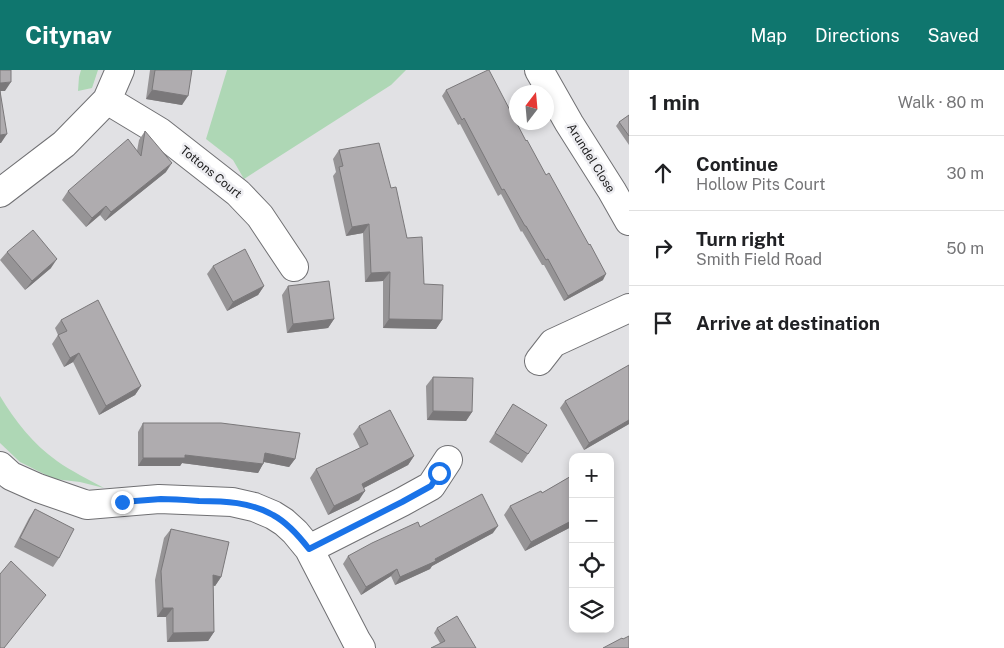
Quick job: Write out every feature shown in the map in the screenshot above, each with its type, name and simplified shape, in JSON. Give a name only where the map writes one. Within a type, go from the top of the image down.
[{"type":"street","points":[[0,193],[64,144],[107,100],[120,70]]},
{"type":"street","name":"Arundel Close","points":[[539,70],[569,124],[629,221]]},
{"type":"street","name":"Tottons Court","points":[[107,100],[160,132],[238,193],[260,216],[294,267]]},
{"type":"street","points":[[539,361],[553,343],[629,308]]},
{"type":"street","points":[[309,549],[431,486],[448,460]]},
{"type":"street","points":[[4,480],[38,488],[87,504],[159,499],[232,502],[254,507],[273,515],[295,532],[309,549],[361,648]]},
{"type":"green space","points":[[81,70],[98,70],[92,88],[78,91],[79,77]]},
{"type":"green space","points":[[227,70],[406,70],[391,85],[244,179],[233,160],[206,139]]},
{"type":"green space","points":[[0,396],[32,440],[62,465],[104,488],[80,482],[54,479],[20,462],[0,443]]},
{"type":"building","points":[[0,70],[11,70],[11,82],[0,83]]},
{"type":"building","points":[[155,70],[192,70],[188,96],[152,90]]},
{"type":"building","points":[[489,70],[509,108],[509,130],[520,130],[546,175],[549,173],[606,274],[568,296],[548,259],[546,260],[504,189],[502,190],[464,118],[462,120],[446,90]]},
{"type":"building","points":[[0,91],[7,134],[0,135]]},
{"type":"building","points":[[629,115],[629,136],[619,122]]},
{"type":"building","points":[[145,131],[172,163],[111,212],[106,206],[92,218],[68,191],[128,139],[141,156]]},
{"type":"building","points":[[379,143],[391,188],[396,187],[407,238],[422,237],[424,284],[443,285],[442,320],[389,319],[390,272],[371,273],[369,224],[352,227],[339,167],[343,166],[339,150]]},
{"type":"building","points":[[33,230],[57,259],[32,281],[7,252]]},
{"type":"building","points":[[245,249],[264,286],[233,302],[213,266]]},
{"type":"building","points":[[329,281],[334,319],[293,324],[288,286]]},
{"type":"building","points":[[98,300],[141,386],[106,406],[79,353],[70,358],[58,335],[67,331],[61,320]]},
{"type":"building","points":[[629,365],[629,420],[589,443],[565,401]]},
{"type":"building","points":[[433,377],[473,378],[472,412],[433,411]]},
{"type":"building","points":[[513,404],[547,425],[528,454],[495,433]]},
{"type":"building","points":[[390,410],[414,456],[362,484],[365,491],[334,506],[316,469],[368,444],[359,426]]},
{"type":"building","points":[[143,423],[221,423],[300,433],[295,459],[265,453],[263,464],[185,455],[185,458],[143,458]]},
{"type":"building","points":[[569,477],[569,522],[531,542],[510,506],[541,491],[542,493]]},
{"type":"building","points":[[482,494],[498,526],[435,559],[436,561],[400,577],[397,569],[366,587],[348,556],[418,522],[420,527]]},
{"type":"building","points":[[35,509],[74,529],[59,558],[20,538]]},
{"type":"building","points":[[171,529],[229,542],[221,577],[213,575],[214,632],[173,633],[173,608],[163,608],[161,571]]},
{"type":"building","points":[[11,561],[46,595],[4,648],[0,648],[0,574]]},
{"type":"building","points":[[457,616],[476,648],[431,648],[445,641],[437,628]]},
{"type":"building","points":[[629,636],[629,648],[603,648],[622,638]]},
{"type":"route","points":[[122,502],[159,499],[232,502],[254,507],[284,522],[309,549],[431,486],[439,473]]}]
